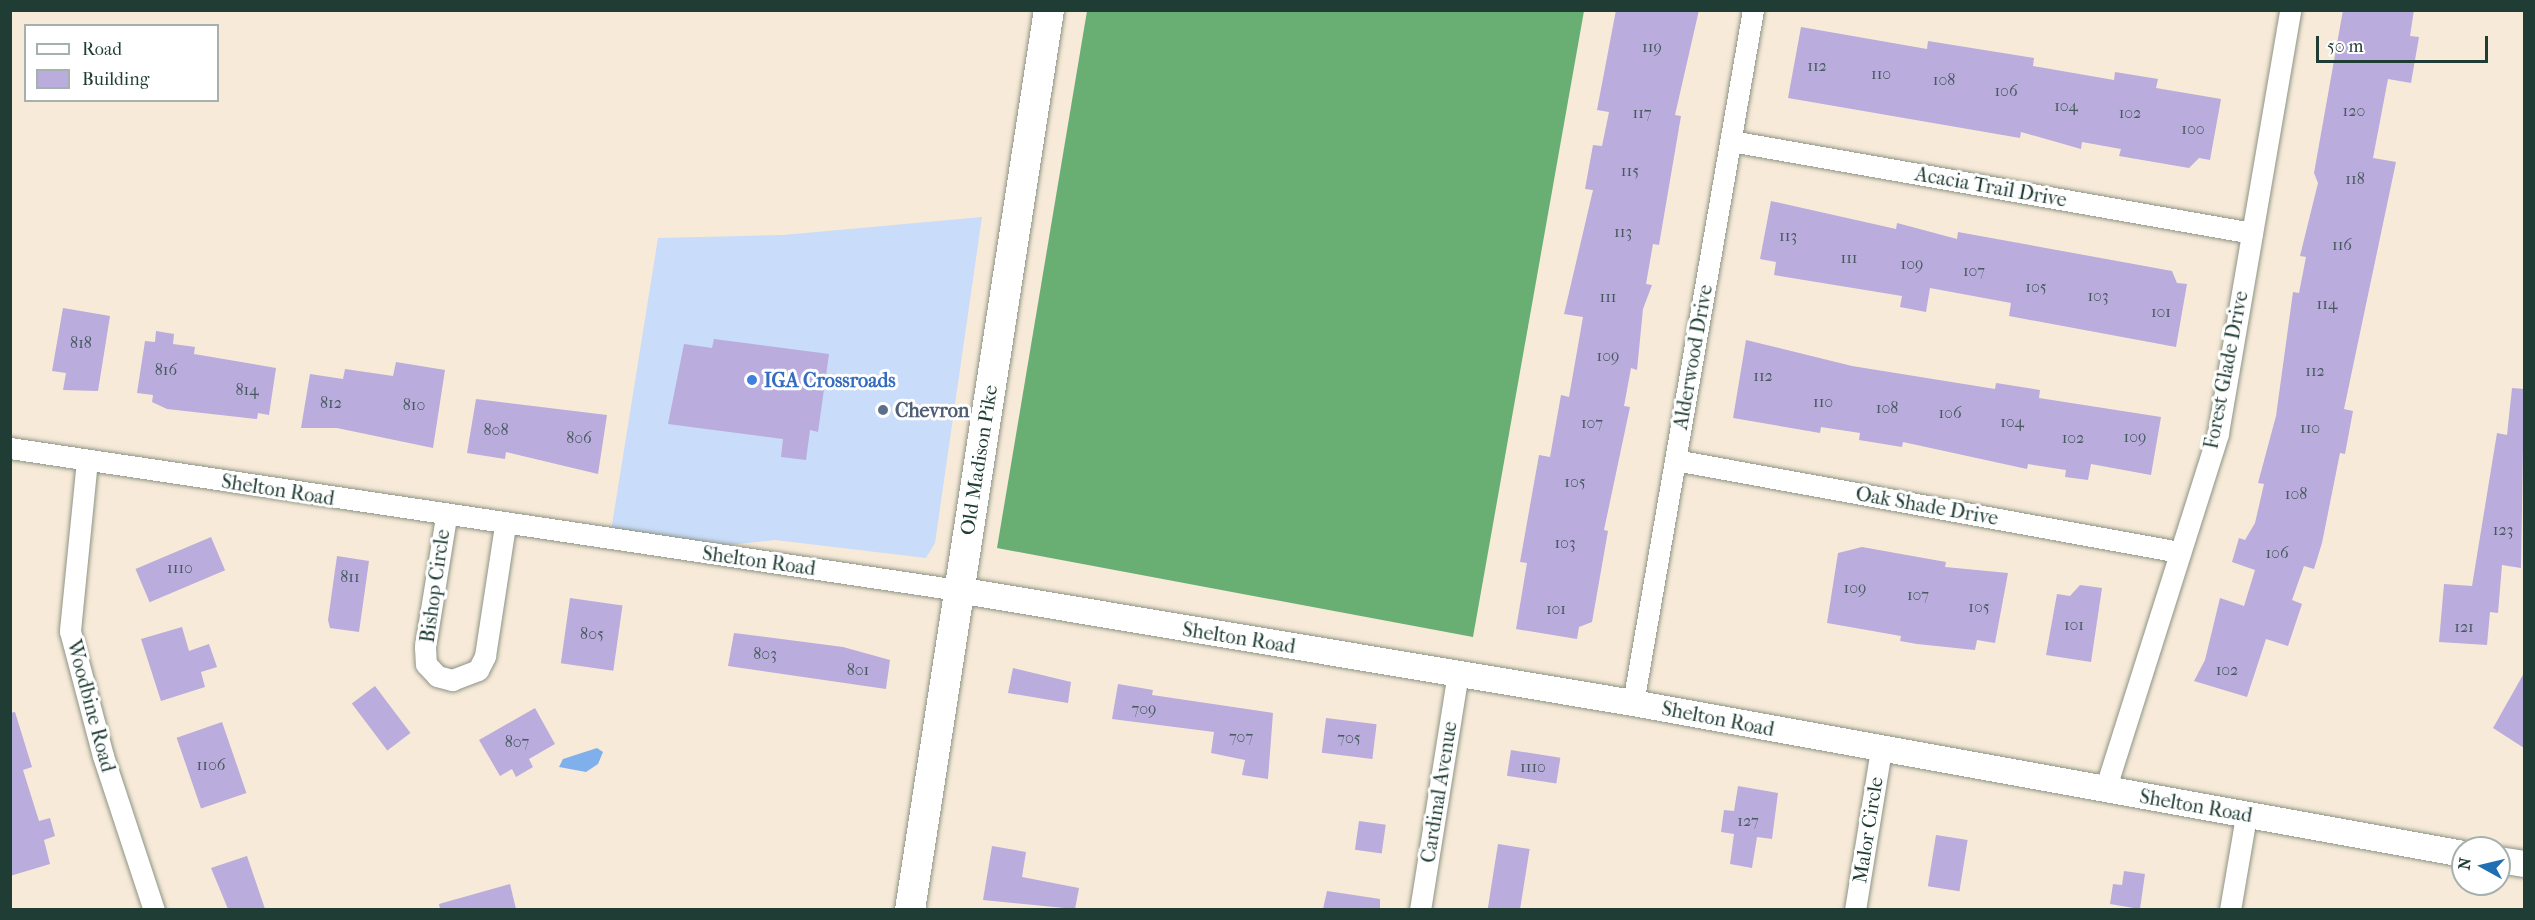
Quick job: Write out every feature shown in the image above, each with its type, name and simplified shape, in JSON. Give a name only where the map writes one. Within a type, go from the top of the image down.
[{"type":"main road","name":"Old Madison Pike","points":[[910,909],[1049,10]]},
{"type":"street","name":"Alderwood Drive","points":[[1633,703],[1753,10]]},
{"type":"street","name":"Forest Glade Drive","points":[[2104,789],[2217,433],[2290,10]]},
{"type":"street","name":"Acacia Trail Drive","points":[[1731,141],[2252,234]]},
{"type":"street","name":"Shelton Road","points":[[10,448],[446,517],[958,590],[1633,703],[1881,750],[2451,852]]},
{"type":"street","name":"Woodbine Road","points":[[87,460],[70,631],[103,756],[154,909]]},
{"type":"street","name":"Oak Shade Drive","points":[[1675,460],[2179,552]]},
{"type":"street","name":"Bishop Circle","points":[[446,517],[425,647],[426,664],[437,676],[452,680],[478,670],[485,656],[505,525]]},
{"type":"street","name":"Cardinal Avenue","points":[[1420,909],[1458,674]]},
{"type":"street","name":"Malor Circle","points":[[1855,909],[1881,750]]},
{"type":"street","points":[[2230,909],[2246,816]]},
{"type":"shaded area","points":[[982,217],[935,543],[926,558],[775,540],[728,545],[611,531],[658,238],[783,235]]},
{"type":"green space","points":[[1087,11],[1584,11],[1473,637],[997,548]]},
{"type":"water","points":[[597,748],[603,752],[598,764],[586,772],[559,767],[563,759]]},
{"type":"building","points":[[1616,10],[1699,10],[1675,115],[1681,116],[1659,245],[1653,244],[1646,284],[1652,285],[1643,309],[1637,370],[1631,368],[1624,406],[1630,407],[1604,530],[1608,531],[1592,622],[1579,627],[1577,639],[1516,629],[1527,563],[1520,562],[1539,455],[1550,457],[1561,395],[1569,397],[1583,317],[1564,314],[1593,190],[1585,189],[1593,145],[1602,146],[1609,112],[1597,110]]},
{"type":"building","points":[[2343,10],[2414,10],[2410,36],[2419,37],[2411,83],[2388,79],[2373,158],[2396,162],[2344,409],[2353,411],[2345,454],[2340,453],[2322,543],[2314,569],[2304,566],[2292,600],[2302,604],[2288,646],[2266,639],[2247,697],[2194,681],[2205,660],[2220,598],[2244,606],[2255,570],[2232,562],[2239,538],[2245,540],[2255,523],[2264,484],[2258,483],[2276,416],[2293,292],[2299,293],[2306,257],[2300,256],[2318,183],[2314,173]]},
{"type":"building","points":[[1801,27],[1927,49],[1928,41],[2034,58],[2033,66],[2114,80],[2115,72],[2158,79],[2156,88],[2221,99],[2210,160],[2199,158],[2189,168],[2119,156],[2121,149],[2082,142],[2081,149],[2021,132],[2020,138],[1788,98]]},
{"type":"building","points":[[1771,201],[1896,229],[1897,223],[1957,239],[1958,232],[2172,271],[2177,283],[2187,284],[2176,347],[2009,316],[2011,303],[1930,288],[1926,312],[1900,307],[1902,296],[1774,275],[1776,262],[1760,259]]},
{"type":"building","points":[[63,308],[110,316],[98,391],[63,390],[66,373],[52,371]]},
{"type":"building","points":[[156,331],[174,334],[173,344],[195,347],[194,354],[276,368],[269,415],[258,413],[257,419],[167,409],[152,402],[153,395],[137,393],[145,341],[155,342]]},
{"type":"building","name":"IGA Crossroads","points":[[714,339],[829,354],[818,432],[810,430],[806,460],[781,457],[783,439],[668,424],[684,344],[712,348]]},
{"type":"building","points":[[1746,340],[1852,366],[1995,389],[1996,383],[2040,390],[2039,398],[2161,417],[2151,475],[2091,464],[2088,480],[2065,477],[2066,470],[2028,464],[2027,469],[1903,442],[1902,447],[1859,440],[1860,433],[1821,427],[1820,433],[1733,418]]},
{"type":"building","points":[[396,362],[445,370],[433,448],[337,428],[301,428],[310,374],[343,379],[345,369],[393,376]]},
{"type":"building","points":[[2512,388],[2524,389],[2521,568],[2502,565],[2498,613],[2490,612],[2487,645],[2439,642],[2444,584],[2472,586],[2497,433],[2507,435]]},
{"type":"building","points":[[476,399],[607,415],[598,474],[506,452],[505,459],[467,453]]},
{"type":"building","points":[[211,537],[225,570],[150,602],[136,569]]},
{"type":"building","points":[[1862,547],[1946,562],[1945,567],[2008,573],[1995,643],[1977,640],[1975,650],[1917,644],[1900,641],[1901,636],[1827,623],[1838,553]]},
{"type":"building","points":[[337,556],[369,561],[359,632],[330,628],[328,620]]},
{"type":"building","points":[[2080,585],[2102,588],[2091,662],[2046,655],[2057,594],[2070,596]]},
{"type":"building","points":[[570,598],[622,605],[613,671],[561,663]]},
{"type":"building","points":[[182,627],[189,651],[209,644],[217,667],[201,672],[205,687],[161,701],[141,639]]},
{"type":"building","points":[[734,633],[843,647],[890,660],[886,689],[728,666]]},
{"type":"building","points":[[1013,668],[1071,682],[1068,703],[1008,693]]},
{"type":"building","points":[[2524,673],[2524,748],[2493,728]]},
{"type":"building","points":[[1118,684],[1153,690],[1152,695],[1273,713],[1268,779],[1242,775],[1245,760],[1211,753],[1214,732],[1112,719]]},
{"type":"building","points":[[375,686],[411,733],[387,751],[352,703]]},
{"type":"building","points":[[535,708],[555,744],[529,759],[533,767],[516,777],[512,769],[500,776],[479,740]]},
{"type":"building","points":[[15,712],[32,767],[23,770],[39,821],[50,818],[55,836],[44,840],[50,864],[10,876],[10,713]]},
{"type":"building","points":[[1326,718],[1377,724],[1372,759],[1322,753]]},
{"type":"building","points":[[222,722],[246,793],[201,809],[177,738]]},
{"type":"building","points":[[1511,750],[1560,758],[1556,784],[1507,776]]},
{"type":"building","points":[[1738,786],[1778,793],[1772,839],[1757,837],[1752,868],[1730,864],[1734,834],[1721,832],[1724,810],[1734,811]]},
{"type":"building","points":[[1359,821],[1386,825],[1382,853],[1355,850]]},
{"type":"building","points":[[1936,835],[1968,840],[1959,891],[1928,886]]},
{"type":"building","points":[[1498,844],[1530,849],[1520,910],[1488,909]]},
{"type":"building","points":[[992,846],[1026,852],[1022,877],[1079,888],[1075,909],[983,900]]},
{"type":"building","points":[[247,856],[265,909],[228,909],[211,868]]},
{"type":"building","points":[[2124,871],[2145,874],[2140,909],[2110,904],[2113,884],[2122,885]]},
{"type":"building","points":[[510,884],[516,909],[440,909],[439,904]]},
{"type":"building","points":[[1327,891],[1380,899],[1380,909],[1323,909]]},
{"type":"place","name":"IGA Crossroads","points":[[752,380]]},
{"type":"place","name":"Chevron","points":[[883,410]]}]
